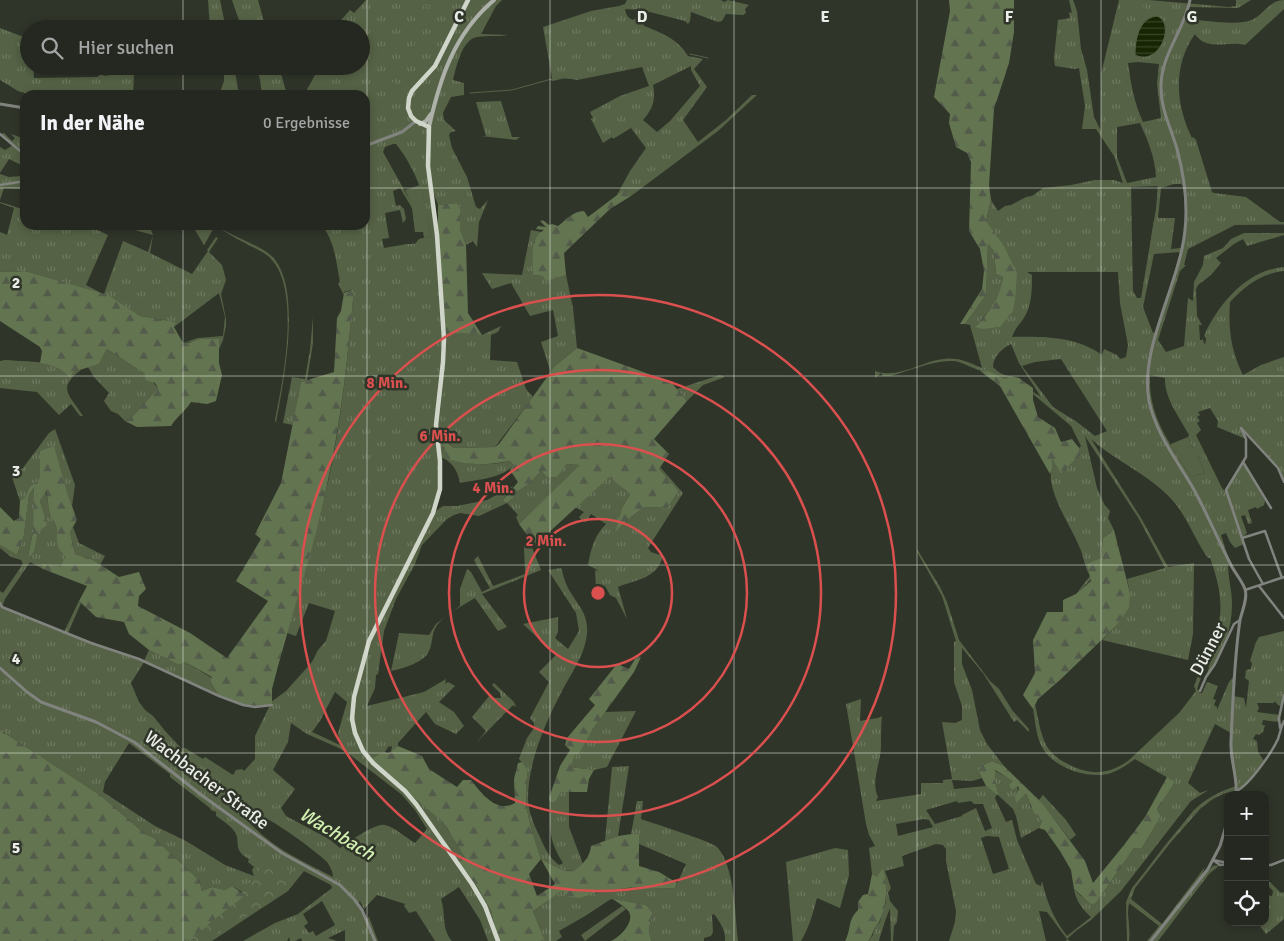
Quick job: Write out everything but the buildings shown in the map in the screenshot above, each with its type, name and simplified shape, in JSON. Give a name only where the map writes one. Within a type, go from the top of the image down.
[{"type":"main road","points":[[430,127],[418,122],[411,116],[408,108],[410,94],[435,66],[468,0]]},
{"type":"main road","points":[[494,0],[472,24],[450,57],[440,84],[430,127],[428,166],[438,240],[444,330],[444,362],[436,425],[441,469],[440,489],[433,513],[369,641],[354,697],[352,719],[355,733],[363,751],[416,804],[472,884],[485,906],[498,941]]},
{"type":"main road","points":[[418,122],[426,121],[433,110]]},
{"type":"street","points":[[1190,0],[1182,26],[1166,59],[1160,86],[1162,105],[1184,176],[1186,194],[1185,232],[1150,359],[1147,382],[1149,401],[1155,421],[1210,520],[1231,566],[1245,590],[1240,620],[1230,749],[1236,791]]},
{"type":"street","points":[[0,104],[20,107]]},
{"type":"street","points":[[370,144],[402,132],[418,122]]},
{"type":"street","points":[[0,134],[20,150]]},
{"type":"street","points":[[0,185],[20,182]]},
{"type":"street","points":[[1284,482],[1278,468],[1241,428],[1246,439],[1246,457],[1226,490],[1249,559],[1261,585],[1284,618]]},
{"type":"street","points":[[1243,462],[1271,508]]},
{"type":"street","points":[[1242,538],[1265,531],[1283,577],[1245,590]]},
{"type":"street","points":[[0,603],[2,606],[91,643],[139,659],[243,706],[272,705]]},
{"type":"street","name":"Dünner","points":[[1200,691],[1234,624],[1240,620]]},
{"type":"street","name":"Wachbacher Straße","points":[[0,668],[40,702],[96,722],[134,742],[152,754],[200,794],[282,853],[340,885],[362,910],[375,941]]},
{"type":"street","points":[[1280,730],[1279,718],[1284,695]]},
{"type":"street","points":[[1239,791],[1255,774],[1277,740],[1284,721]]},
{"type":"street","points":[[1151,941],[1180,906],[1213,860],[1224,832]]},
{"type":"street","points":[[1213,860],[1224,862]]},
{"type":"street","points":[[1269,865],[1284,860]]},
{"type":"green space","points":[[208,0],[220,0],[224,20],[209,20]]},
{"type":"green space","points":[[232,0],[258,0],[264,20],[239,20]]},
{"type":"green space","points":[[366,0],[502,0],[496,6],[481,34],[508,35],[477,37],[467,43],[453,80],[464,83],[464,95],[451,97],[443,113],[444,120],[456,131],[451,132],[449,135],[452,148],[467,177],[476,207],[480,209],[488,200],[479,222],[477,247],[473,241],[466,245],[460,229],[460,208],[457,203],[438,205],[430,183],[430,197],[437,235],[444,344],[449,334],[482,335],[501,326],[498,332],[491,335],[490,360],[517,362],[526,389],[533,397],[495,447],[454,448],[444,438],[448,459],[463,463],[479,464],[510,461],[513,465],[497,476],[460,483],[454,467],[440,457],[440,489],[433,513],[443,506],[457,506],[487,500],[513,486],[502,501],[507,503],[479,516],[460,513],[454,515],[447,519],[422,545],[415,564],[396,599],[384,631],[375,688],[367,706],[424,692],[446,679],[445,684],[448,682],[455,686],[439,702],[454,712],[464,726],[456,734],[435,724],[426,712],[398,743],[398,746],[391,752],[392,746],[388,747],[385,752],[389,754],[379,754],[370,760],[377,768],[434,812],[443,822],[465,858],[460,862],[477,886],[491,911],[498,941],[488,941],[480,920],[459,887],[441,899],[446,931],[452,941],[435,941],[416,911],[409,913],[404,906],[405,904],[377,895],[364,909],[360,901],[358,904],[366,919],[369,917],[378,941],[345,941],[345,930],[328,938],[337,941],[302,941],[301,938],[290,941],[289,937],[287,941],[243,941],[275,923],[298,914],[332,888],[331,885],[304,871],[288,891],[212,941],[201,941],[203,938],[201,934],[218,923],[235,920],[275,894],[275,884],[269,868],[261,862],[268,873],[261,876],[254,887],[244,893],[232,886],[225,890],[212,887],[202,891],[199,880],[154,838],[145,834],[100,795],[0,730],[0,591],[3,593],[23,564],[21,560],[11,557],[0,548],[0,545],[17,555],[24,535],[29,495],[35,487],[33,532],[28,555],[32,555],[38,532],[46,524],[40,501],[45,491],[50,513],[56,526],[58,546],[66,556],[61,568],[43,563],[43,569],[30,562],[5,599],[2,607],[64,632],[79,601],[81,603],[68,633],[144,661],[149,650],[179,665],[185,662],[212,678],[210,681],[219,696],[144,662],[131,683],[139,702],[145,710],[153,716],[182,749],[185,748],[203,759],[205,757],[233,775],[236,770],[242,769],[244,771],[255,759],[255,736],[271,702],[286,691],[312,662],[318,650],[326,641],[335,611],[309,603],[296,636],[287,633],[314,539],[333,458],[344,386],[354,289],[344,292],[344,295],[338,284],[340,282],[334,252],[325,230],[370,230],[370,90],[307,90],[315,75],[370,75],[370,20],[341,20],[350,10],[354,13]],"holes":[[[396,144],[404,155],[420,187],[427,210],[431,236],[419,239],[415,244],[384,248],[382,239],[389,238],[385,213],[400,210],[403,223],[406,219],[404,209],[400,205],[396,206],[393,191],[400,188],[412,208],[415,232],[412,204],[383,152],[385,147]],[[335,692],[347,702],[338,733],[340,745],[312,732]],[[291,723],[307,734],[349,754],[401,794],[415,810],[427,829],[415,843],[393,828],[381,825],[340,848],[329,839],[286,816],[281,808],[295,789],[273,770],[288,742]],[[129,743],[170,774],[170,777],[211,810],[216,812],[216,816],[233,829],[237,835],[240,852],[249,859],[248,862],[254,867],[252,870],[254,876],[225,865],[186,841],[155,826],[103,792],[105,782]],[[255,814],[281,827],[327,862],[333,877],[278,847],[249,822]],[[322,901],[335,925],[316,936],[313,931],[309,933],[304,926],[308,923],[303,914]]]},
{"type":"green space","points":[[627,0],[721,0],[724,2],[728,0],[749,5],[745,9],[746,13],[743,15],[726,14],[722,21],[718,22],[691,12],[688,24],[685,21],[642,10],[625,9],[630,18],[633,20],[636,18],[643,20],[644,26],[674,41],[688,56],[703,59],[694,69],[707,87],[683,120],[698,142],[726,120],[752,95],[757,95],[718,131],[631,196],[625,189],[617,195],[630,171],[646,148],[631,128],[603,143],[591,119],[593,118],[590,112],[620,96],[649,86],[642,67],[577,80],[565,78],[550,80],[552,78],[543,27],[591,11],[625,4]],"holes":[[[691,66],[691,70],[700,86],[670,121],[657,132],[643,120],[653,104],[653,85]]]},
{"type":"green space","points":[[949,0],[1014,0],[1014,32],[1009,63],[994,109],[989,185],[991,200],[986,221],[1003,244],[1017,273],[1013,311],[1000,327],[983,329],[975,327],[994,305],[1003,277],[996,274],[994,251],[988,244],[986,295],[965,324],[960,324],[982,289],[984,271],[980,249],[969,231],[971,162],[967,153],[956,147],[949,123],[950,114],[934,97],[950,11]]},
{"type":"green space","points":[[1069,0],[1073,0],[1077,11],[1081,49],[1087,70],[1094,117],[1101,131],[1101,74],[1119,0],[1149,0],[1229,7],[1236,6],[1236,0],[1251,0],[1238,8],[1189,7],[1185,19],[1238,23],[1256,18],[1275,2],[1284,0],[1284,9],[1245,45],[1209,44],[1202,41],[1195,34],[1183,59],[1180,73],[1179,86],[1182,113],[1192,138],[1196,140],[1212,192],[1246,197],[1280,222],[1284,222],[1284,224],[1235,225],[1188,249],[1184,265],[1186,265],[1180,271],[1158,340],[1166,352],[1184,346],[1188,298],[1193,301],[1194,282],[1203,265],[1204,256],[1223,248],[1231,239],[1244,233],[1284,233],[1284,235],[1247,246],[1243,239],[1234,244],[1216,258],[1221,263],[1196,289],[1197,316],[1202,325],[1199,325],[1200,340],[1202,338],[1205,345],[1206,338],[1204,336],[1210,324],[1217,312],[1235,291],[1258,275],[1284,267],[1284,271],[1268,274],[1254,281],[1230,302],[1229,312],[1233,348],[1243,375],[1261,365],[1284,357],[1284,482],[1278,468],[1242,429],[1246,439],[1217,427],[1218,421],[1210,408],[1198,412],[1200,415],[1197,417],[1200,421],[1197,423],[1201,430],[1196,435],[1222,488],[1225,491],[1243,462],[1265,501],[1264,505],[1257,509],[1256,507],[1248,510],[1252,523],[1248,524],[1245,515],[1241,516],[1247,533],[1242,538],[1244,544],[1235,548],[1226,533],[1221,535],[1231,566],[1228,564],[1232,614],[1225,642],[1217,660],[1206,677],[1209,667],[1206,664],[1213,643],[1220,646],[1223,638],[1218,636],[1217,633],[1220,616],[1220,594],[1210,558],[1203,551],[1179,509],[1165,493],[1091,439],[1141,518],[1168,567],[1194,563],[1193,634],[1188,660],[1102,640],[1115,627],[1130,593],[1127,579],[1165,568],[1139,519],[1085,436],[1097,488],[1104,504],[1110,511],[1108,518],[1114,530],[1103,538],[1097,570],[1089,582],[1076,594],[1090,576],[1081,550],[1056,498],[1051,475],[1052,457],[1061,474],[1080,455],[1079,448],[1081,446],[1071,426],[1033,394],[1033,392],[1041,397],[1019,363],[1011,344],[999,353],[993,363],[993,367],[998,372],[1010,376],[1005,379],[954,361],[942,361],[890,376],[883,376],[881,373],[875,378],[875,371],[895,373],[946,358],[963,360],[982,368],[970,325],[965,324],[986,295],[988,244],[994,251],[996,274],[1003,277],[997,300],[975,327],[1015,300],[1003,244],[986,222],[991,200],[998,211],[1005,206],[1032,196],[1043,188],[1095,180],[1114,180],[1123,183],[1114,156],[1096,129],[1082,129],[1085,106],[1079,68],[1055,66],[1054,58],[1058,20],[1070,18],[1069,12],[1072,13]],"holes":[[[1157,16],[1165,23],[1163,40],[1154,54],[1138,36],[1140,28],[1149,18]],[[1128,63],[1159,64],[1157,84],[1161,118],[1143,122],[1132,86]],[[1140,123],[1153,156],[1156,177],[1127,183],[1117,157],[1117,127]],[[1181,184],[1185,188],[1185,232],[1181,248],[1171,249],[1175,218],[1158,218],[1161,188]],[[1158,186],[1141,298],[1137,298],[1133,291],[1131,187]],[[1180,252],[1158,330],[1153,333],[1143,307],[1154,254]],[[1027,272],[1118,272],[1120,303],[1128,345],[1126,357],[1120,359],[1117,355],[1104,349],[1102,355],[1081,344],[1058,338],[1012,337],[1025,316],[1031,296],[1032,275]],[[1061,359],[1107,431],[1095,436],[1053,407],[1022,366],[1035,362]],[[1150,375],[1165,378],[1167,393],[1189,435],[1188,437],[1193,448],[1200,456],[1198,457],[1205,473],[1191,477],[1168,441],[1157,417],[1150,390]]]},
{"type":"green space","points":[[0,28],[20,36],[20,75],[34,75],[34,78],[134,75],[133,90],[20,90],[20,92],[0,80]]},
{"type":"green space","points":[[224,75],[236,75],[238,90],[221,90]]},
{"type":"green space","points":[[258,75],[281,75],[286,90],[261,90]]},
{"type":"green space","points":[[501,101],[512,137],[520,137],[516,140],[481,136],[486,136],[476,102]]},
{"type":"green space","points":[[4,133],[12,141],[15,138],[11,134],[20,137],[20,164],[9,159],[0,173],[0,147],[5,150],[13,145],[0,135]]},
{"type":"green space","points":[[0,174],[9,177],[20,176],[20,189],[4,188],[0,200]]},
{"type":"green space","points":[[420,185],[431,236],[424,238],[423,232],[415,232],[413,210],[405,190]]},
{"type":"green space","points":[[625,189],[631,196],[610,209],[564,253],[566,275],[546,281],[543,276],[533,275],[534,244],[539,233],[544,230],[536,229],[538,226],[546,227],[540,221],[543,220],[549,225],[558,226],[570,216],[580,211],[584,211],[588,217]]},
{"type":"green space","points":[[0,203],[20,208],[20,230],[98,230],[108,235],[86,285],[103,294],[25,271],[0,272],[0,232],[7,235],[14,208]]},
{"type":"green space","points":[[457,203],[460,208],[460,229],[466,245],[468,313],[482,335],[457,333],[449,334],[445,338],[438,240],[438,205]]},
{"type":"green space","points":[[136,230],[151,230],[153,235]]},
{"type":"green space","points":[[195,230],[213,230],[204,245]]},
{"type":"green space","points":[[222,230],[268,253],[279,266],[286,285],[289,308],[288,334],[283,384],[276,423],[287,336],[288,313],[285,292],[280,273],[271,259]]},
{"type":"green space","points":[[531,230],[541,232],[534,242],[533,275],[543,276],[548,279],[566,275],[573,308],[577,348],[555,366],[551,373],[541,342],[558,336],[553,310],[530,316],[511,283],[492,289],[482,273],[522,275]]},
{"type":"green space","points":[[153,235],[150,253],[192,274],[216,237],[218,238],[209,252],[222,265],[226,280],[221,294],[226,319],[226,326],[223,340],[219,349],[219,339],[183,343],[198,338],[223,336],[225,317],[219,293],[174,327],[176,322],[140,316],[104,294],[123,241],[148,252]]},
{"type":"green space","points":[[25,271],[108,295],[140,316],[176,322],[174,327],[183,343],[201,339],[219,339],[219,363],[222,375],[216,401],[207,404],[191,402],[171,426],[137,427],[125,421],[132,417],[158,388],[155,383],[145,380],[145,374],[107,349],[99,364],[73,372],[70,378],[57,368],[40,363],[42,351],[40,347],[0,321],[0,272]]},
{"type":"green space","points":[[354,289],[344,385],[333,456],[316,533],[272,689],[272,705],[255,707],[243,705],[219,696],[210,681],[212,677],[185,662],[179,665],[149,650],[129,634],[124,622],[96,617],[79,601],[87,586],[43,569],[42,563],[61,567],[65,556],[61,553],[58,546],[57,530],[50,513],[46,491],[40,501],[47,525],[38,532],[33,555],[28,556],[33,532],[34,488],[29,495],[24,535],[17,555],[0,545],[0,507],[14,521],[19,518],[20,501],[25,497],[30,486],[37,482],[40,476],[40,451],[54,446],[77,520],[70,532],[75,554],[93,560],[119,577],[139,572],[146,589],[139,596],[138,606],[190,633],[227,658],[268,601],[236,581],[261,539],[255,534],[281,483],[301,382],[334,372],[337,318],[341,311],[344,293]]},
{"type":"green space","points":[[313,317],[313,343],[307,380],[301,382],[293,425],[283,423],[292,377],[305,379]]},
{"type":"green space","points":[[577,348],[671,382],[687,401],[654,439],[669,454],[659,469],[679,491],[667,508],[644,507],[626,521],[615,533],[622,508],[630,494],[609,477],[532,548],[527,535],[519,524],[580,465],[567,464],[557,477],[548,478],[541,471],[507,503],[502,501],[518,482],[510,470],[513,465],[510,461],[478,464],[447,459],[443,437],[454,448],[495,447],[555,366]]},
{"type":"green space","points":[[107,349],[145,374],[158,388],[132,417],[125,421],[118,414],[111,411],[104,401],[109,393],[94,377],[88,367],[99,364]]},
{"type":"green space","points":[[0,361],[44,363],[71,371],[81,370],[73,376],[67,387],[70,397],[83,416],[80,416],[71,404],[59,415],[37,392],[0,388]]},
{"type":"green space","points":[[979,370],[986,370],[1005,379],[1010,376],[1019,378],[1033,388],[1033,400],[1038,417],[1055,428],[1061,442],[1072,439],[1079,448],[1080,455],[1061,474],[1052,458],[1050,474],[1000,386]]},
{"type":"green space","points":[[720,375],[725,377],[703,385],[687,401],[677,389]]},
{"type":"green space","points":[[55,429],[75,485],[72,506],[66,490],[40,451],[40,476],[37,482],[30,486],[25,497],[20,501],[12,477],[14,472],[23,468],[49,433]]},
{"type":"green space","points":[[1188,437],[1193,448],[1196,447],[1205,473],[1191,477],[1171,446],[1171,444]]},
{"type":"green space","points":[[567,464],[581,465],[519,524],[516,517],[518,515],[507,503],[541,471],[548,478],[556,477]]},
{"type":"green space","points":[[660,467],[683,493],[648,548],[651,552],[663,556],[660,564],[651,574],[618,587],[627,619],[616,598],[610,595],[605,586],[599,589],[596,588],[595,570],[598,572],[588,565],[594,543],[606,524],[591,514],[586,522],[582,521],[579,517],[584,512],[575,507],[609,476],[630,494],[622,508],[616,532],[626,521],[644,507],[667,508],[679,491],[659,469]]},
{"type":"green space","points":[[73,527],[79,543],[105,556],[100,565],[93,560],[75,554],[70,532]]},
{"type":"green space","points":[[1114,530],[1130,593],[1129,608],[1115,627],[1038,699],[1033,709],[1023,695],[1035,673],[1033,640],[1047,612],[1063,612],[1063,600],[1076,594],[1091,581],[1087,564],[1101,558],[1103,538]]},
{"type":"green space","points":[[527,535],[541,570],[482,594],[507,627],[498,631],[475,598],[452,612],[460,606],[460,589],[467,569],[471,572],[482,592],[490,588],[474,560],[478,556],[493,586],[525,574],[524,547]]},
{"type":"green space","points":[[917,549],[947,602],[959,640],[990,681],[999,689],[1012,710],[1029,729],[1029,732],[1017,720],[1014,722],[983,673],[962,648],[962,664],[972,690],[980,730],[987,744],[1004,766],[992,761],[977,768],[982,778],[972,781],[952,780],[954,789],[986,786],[997,794],[995,798],[1006,822],[1012,820],[1017,840],[1036,884],[1041,886],[1042,881],[1052,910],[1067,936],[1091,917],[1080,904],[1074,889],[1081,896],[1096,903],[1134,848],[1142,848],[1161,816],[1157,810],[1175,782],[1135,759],[1115,771],[1099,775],[1079,772],[1059,764],[1051,758],[1040,743],[1033,709],[1035,704],[1044,740],[1055,756],[1074,767],[1089,772],[1112,769],[1128,761],[1179,713],[1196,691],[1194,686],[1202,665],[1205,666],[1197,689],[1200,691],[1199,693],[1202,693],[1207,682],[1218,686],[1213,699],[1216,700],[1214,705],[1217,707],[1217,710],[1229,682],[1235,675],[1233,696],[1244,698],[1246,708],[1249,681],[1245,678],[1246,670],[1251,669],[1252,663],[1250,661],[1256,642],[1259,637],[1284,631],[1284,695],[1281,707],[1275,701],[1274,703],[1257,703],[1259,708],[1257,712],[1280,715],[1279,722],[1263,720],[1262,725],[1265,725],[1263,732],[1259,735],[1256,734],[1253,739],[1257,741],[1258,752],[1264,761],[1255,774],[1239,791],[1224,791],[1236,786],[1230,755],[1231,733],[1215,724],[1188,783],[1200,793],[1208,790],[1191,801],[1121,891],[1091,920],[1067,939],[1047,912],[1039,911],[1046,941],[949,941],[955,922],[956,911],[946,861],[946,849],[943,845],[936,844],[902,856],[904,866],[885,871],[891,888],[888,893],[890,901],[898,911],[893,941],[891,941],[890,909],[879,941],[868,941],[873,935],[875,926],[880,922],[886,901],[883,869],[877,878],[872,874],[869,848],[875,846],[866,824],[846,704],[861,699],[860,721],[882,716],[881,750],[875,784],[878,797],[876,801],[921,794],[921,783],[943,783],[943,780],[952,779],[942,722],[955,723],[962,720],[962,706],[954,682],[954,642],[956,641],[942,596]],"holes":[[[957,801],[958,803],[971,801],[974,804],[983,804],[992,828],[985,831],[976,808],[962,816],[935,824],[926,810]],[[924,819],[929,820],[933,827],[898,836],[896,824]],[[987,836],[999,837],[1009,869],[993,874],[981,838]]]},
{"type":"green space","points":[[561,568],[567,586],[586,620],[587,635],[578,661],[555,705],[538,744],[531,771],[528,798],[529,808],[536,828],[550,856],[559,865],[563,863],[552,840],[550,802],[556,801],[561,792],[569,792],[569,827],[583,864],[574,871],[562,870],[541,859],[528,815],[526,783],[528,770],[519,759],[527,738],[534,728],[534,723],[530,718],[549,682],[539,672],[556,655],[523,624],[558,617],[558,632],[555,638],[568,649],[579,631],[576,613],[548,570]]},
{"type":"green space","points":[[444,618],[435,628],[427,655],[413,664],[391,671],[399,633],[429,635],[436,624]]},
{"type":"green space","points":[[637,656],[641,657],[634,672],[593,729],[578,755],[575,755],[571,767],[594,770],[589,779],[587,792],[561,792],[556,801],[550,802],[549,798],[560,766],[570,750],[565,745],[567,738],[595,705],[589,699],[617,664],[629,669]]},
{"type":"green space","points":[[494,683],[514,702],[516,707],[513,705],[476,743],[486,731],[472,717],[490,695],[495,698],[501,698],[500,693],[492,685]]},
{"type":"green space","points":[[636,711],[607,767],[594,770],[571,767],[575,755],[605,712]]},
{"type":"green space","points":[[0,730],[100,795],[145,834],[154,838],[199,880],[202,891],[212,887],[225,890],[232,886],[246,896],[189,941],[0,941]]},
{"type":"green space","points":[[398,746],[422,756],[429,769],[457,787],[463,780],[471,780],[485,796],[502,806],[515,803],[514,779],[518,763],[522,762],[528,770],[526,794],[528,815],[541,859],[562,870],[574,871],[586,860],[591,846],[618,836],[639,833],[639,866],[659,872],[677,883],[675,888],[644,889],[633,887],[580,898],[570,897],[562,891],[533,911],[545,941],[498,941],[491,911],[477,886],[459,862],[465,858],[443,822],[370,760],[379,754],[389,753]],"holes":[[[541,859],[555,884],[537,896],[529,874]]]},
{"type":"green space","points":[[992,761],[1004,766],[1042,803],[1085,861],[1093,883],[1145,817],[1167,777],[1175,782],[1157,810],[1161,816],[1142,848],[1134,848],[1096,903],[1091,904],[1074,889],[1071,870],[1045,830],[1039,828],[1042,820],[1033,811],[1026,793],[1016,803],[1015,797],[1019,789],[1018,786],[1012,790],[1009,785],[1013,781],[995,770],[995,781],[999,796],[986,786],[977,768]]},
{"type":"green space","points":[[629,766],[618,836],[605,841],[612,767]]},
{"type":"green space","points":[[994,770],[1014,781],[1018,788],[1016,802],[1026,792],[1030,799],[1030,806],[1042,819],[1039,828],[1021,838],[1013,809],[999,796]]},
{"type":"green space","points":[[1224,791],[1224,794],[1201,808],[1171,842],[1135,888],[1131,899],[1162,924],[1205,867],[1200,879],[1213,866],[1220,865],[1209,874],[1158,941],[1147,941],[1159,926],[1129,903],[1129,941],[1127,941],[1126,902],[1132,888],[1193,811],[1213,796]]},
{"type":"green space","points":[[1043,795],[1066,820],[1076,835],[1070,840],[1039,800]]},
{"type":"green space","points":[[637,801],[643,801],[641,819],[713,845],[723,855],[731,878],[738,941],[725,941],[724,930],[714,914],[712,915],[713,932],[711,936],[704,938],[704,941],[652,941],[649,931],[653,913],[646,905],[611,899],[559,931],[562,937],[556,941],[545,941],[533,911],[562,891],[580,898],[633,887],[644,889],[675,888],[686,864],[639,844],[639,834],[631,834]]},
{"type":"green space","points":[[835,848],[848,850],[849,875],[840,908],[817,898],[804,936],[801,941],[793,941],[786,862]]},
{"type":"green space","points":[[264,859],[276,868],[296,871],[297,876],[271,902],[237,922],[226,926],[207,941],[187,941],[244,896],[240,889],[254,880]]},
{"type":"green space","points":[[883,868],[886,894],[880,921],[868,941],[845,941],[852,918],[858,910],[858,902],[863,895],[868,894],[872,874],[877,877]]},
{"type":"green space","points":[[1269,882],[1281,893],[1284,892],[1284,919],[1266,934],[1260,926],[1269,926],[1269,896],[1272,896],[1273,891],[1269,886]]},
{"type":"green space","points":[[613,899],[646,905],[653,913],[649,931],[652,941],[611,941],[618,937],[630,920],[629,912],[626,908]]},
{"type":"green space","points":[[622,906],[626,909],[585,941],[581,935]]},
{"type":"shaded area","points":[[1157,16],[1163,20],[1165,27],[1162,43],[1152,55],[1144,57],[1135,55],[1139,30],[1146,21]]},
{"type":"waterway","points":[[218,0],[222,20]]},
{"type":"waterway","points":[[428,25],[446,0]]},
{"type":"waterway","points":[[1138,30],[1145,0]]},
{"type":"waterway","points":[[398,2],[405,8]]},
{"type":"waterway","points":[[370,47],[396,25],[406,9],[415,5],[439,8]]},
{"type":"waterway","points":[[391,96],[395,74],[424,30]]},
{"type":"waterway","points":[[690,54],[708,58]]},
{"type":"waterway","points":[[470,93],[512,90],[555,78],[580,78],[657,63],[683,55]]},
{"type":"waterway","points":[[1127,73],[1133,106],[1155,152],[1158,177]]},
{"type":"waterway","points":[[233,75],[236,90]]},
{"type":"waterway","points":[[339,90],[349,75]]},
{"type":"waterway","points":[[370,137],[392,128],[389,112],[391,102]]},
{"type":"waterway","points":[[370,165],[373,175],[370,182]]},
{"type":"waterway","points":[[1153,337],[1141,309],[1154,222],[1158,208],[1158,184]]},
{"type":"waterway","points":[[370,190],[373,209],[379,212],[400,206]]},
{"type":"waterway","points":[[370,218],[375,220],[379,212]]},
{"type":"waterway","points":[[1184,250],[1232,224]]},
{"type":"waterway","points":[[1237,224],[1284,224]]},
{"type":"waterway","points":[[412,310],[418,296],[413,243]]},
{"type":"waterway","points":[[1149,252],[1178,251]]},
{"type":"waterway","points":[[291,719],[303,729],[310,729],[325,708],[341,669],[349,630],[345,621],[347,607],[341,597],[342,589],[351,579],[362,552],[371,543],[373,536],[370,515],[359,505],[368,488],[374,462],[396,449],[401,440],[403,415],[398,403],[399,390],[397,387],[399,380],[397,371],[408,353],[411,335],[410,313]]},
{"type":"waterway","points":[[1157,343],[1164,353],[1170,393],[1227,507]]},
{"type":"waterway","name":"Wachbach","points":[[0,639],[9,667],[33,687],[65,705],[103,718],[123,696],[131,693],[139,707],[157,722],[167,737],[188,754],[231,776],[250,774],[258,778],[284,818],[291,823],[318,835],[358,866],[398,878],[402,878],[409,873],[416,877],[436,901],[443,941]]},
{"type":"waterway","points":[[1239,786],[1247,777],[1251,766],[1247,740],[1248,704],[1254,658],[1257,647],[1261,642]]},
{"type":"waterway","points":[[258,778],[272,762],[285,724]]},
{"type":"waterway","points":[[271,738],[275,748]]},
{"type":"waterway","points":[[1128,941],[1127,912],[1131,892],[1135,886],[1192,815],[1219,794],[1233,789]]}]
